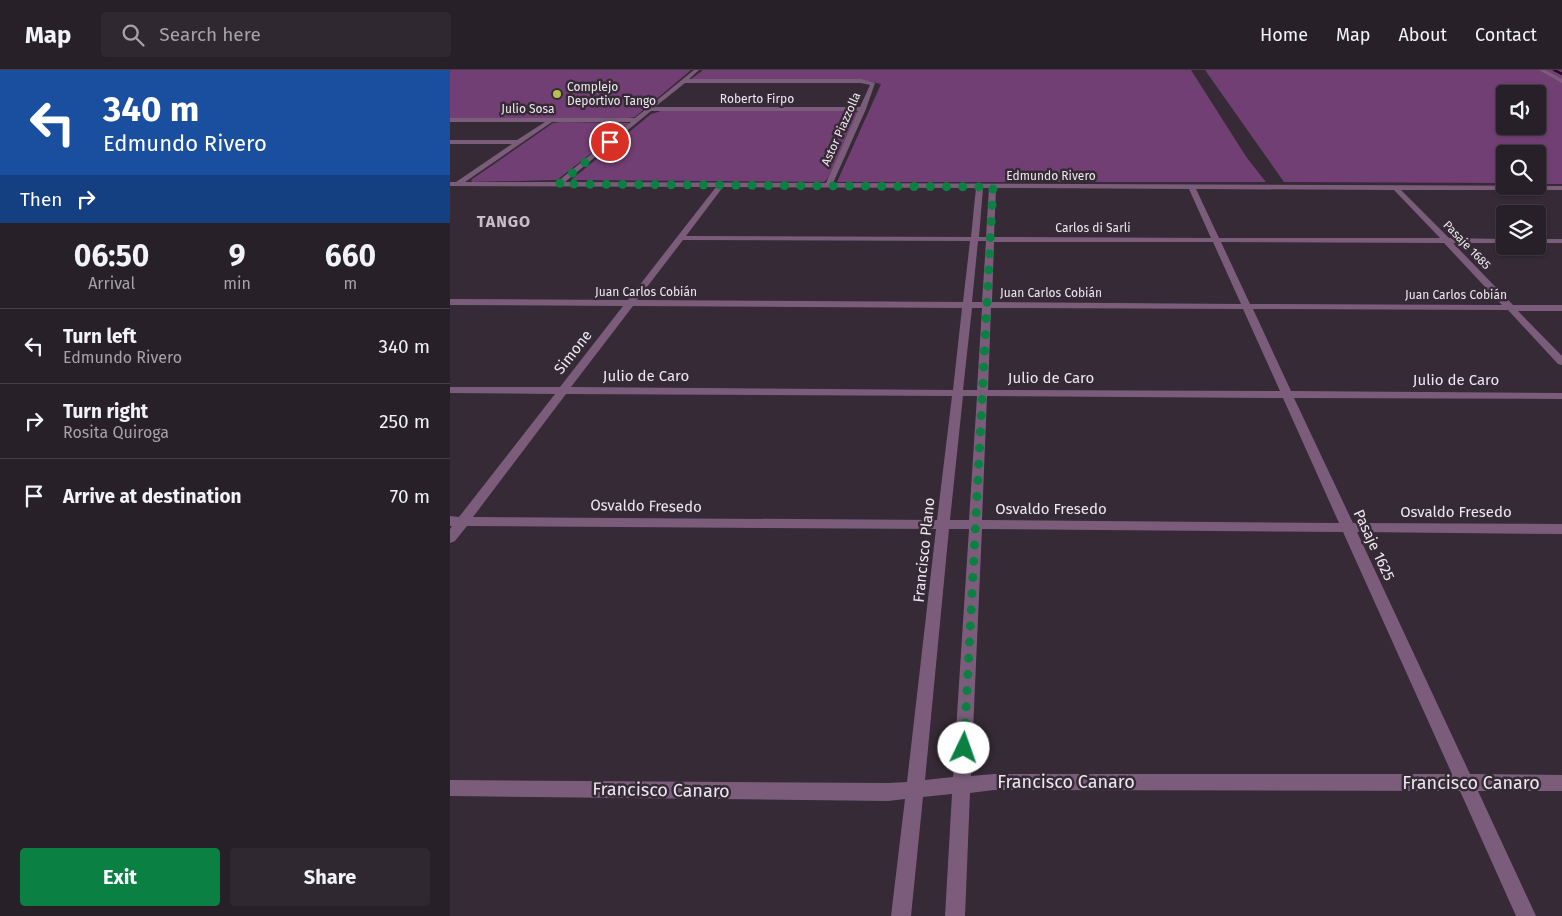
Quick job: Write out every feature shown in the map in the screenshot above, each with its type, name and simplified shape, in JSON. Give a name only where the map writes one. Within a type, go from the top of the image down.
[{"type":"street","points":[[559,184],[697,70]]},
{"type":"street","points":[[1541,70],[1562,81]]},
{"type":"street","name":"Astor Piazzolla","points":[[683,81],[870,83],[873,85],[828,186]]},
{"type":"street","name":"Roberto Firpo","points":[[650,109],[863,109]]},
{"type":"street","name":"Julio Sosa","points":[[450,120],[636,120]]},
{"type":"street","points":[[450,190],[454,184],[551,120]]},
{"type":"street","points":[[450,142],[519,142]]},
{"type":"street","name":"Edmundo Rivero","points":[[454,184],[1562,188]]},
{"type":"street","name":"Simone","points":[[450,538],[457,521],[563,390],[721,185]]},
{"type":"street","points":[[955,916],[990,239],[986,187]]},
{"type":"street","name":"Francisco Plano","points":[[901,916],[974,239],[986,187]]},
{"type":"street","name":"Pasaje 1625","points":[[1192,188],[1526,916]]},
{"type":"street","name":"Pasaje 1685","points":[[1396,188],[1562,362]]},
{"type":"street","name":"Carlos di Sarli","points":[[680,238],[1496,241]]},
{"type":"street","points":[[1546,241],[1562,241]]},
{"type":"street","name":"Juan Carlos Cobián","points":[[450,302],[1562,308]]},
{"type":"street","name":"Julio de Caro","points":[[450,390],[1562,396]]},
{"type":"street","name":"Osvaldo Fresedo","points":[[457,521],[1562,529]]},
{"type":"street","name":"Francisco Canaro","points":[[450,788],[878,792],[994,782],[1562,783]]},
{"type":"shaded area","name":"Complejo Deportivo Tango","points":[[450,70],[691,70],[635,117],[450,118]]},
{"type":"shaded area","points":[[703,70],[1191,70],[1247,158],[1266,182],[837,182],[881,84],[867,81],[691,79]]},
{"type":"shaded area","points":[[1205,70],[1562,70],[1562,184],[1546,184],[1546,145],[1496,145],[1496,183],[1284,182]]},
{"type":"shaded area","points":[[661,111],[856,111],[858,113],[828,178],[824,182],[571,180],[651,114]]},
{"type":"shaded area","points":[[553,123],[630,123],[557,180],[472,182],[471,180]]},
{"type":"waterway","points":[[1554,70],[1562,74]]},
{"type":"place","name":"Complejo Deportivo Tango","points":[[557,94]]},
{"type":"district","name":"TANGO","points":[[504,221]]},
{"type":"route","points":[[610,142],[559,184],[993,187],[964,748]]}]
